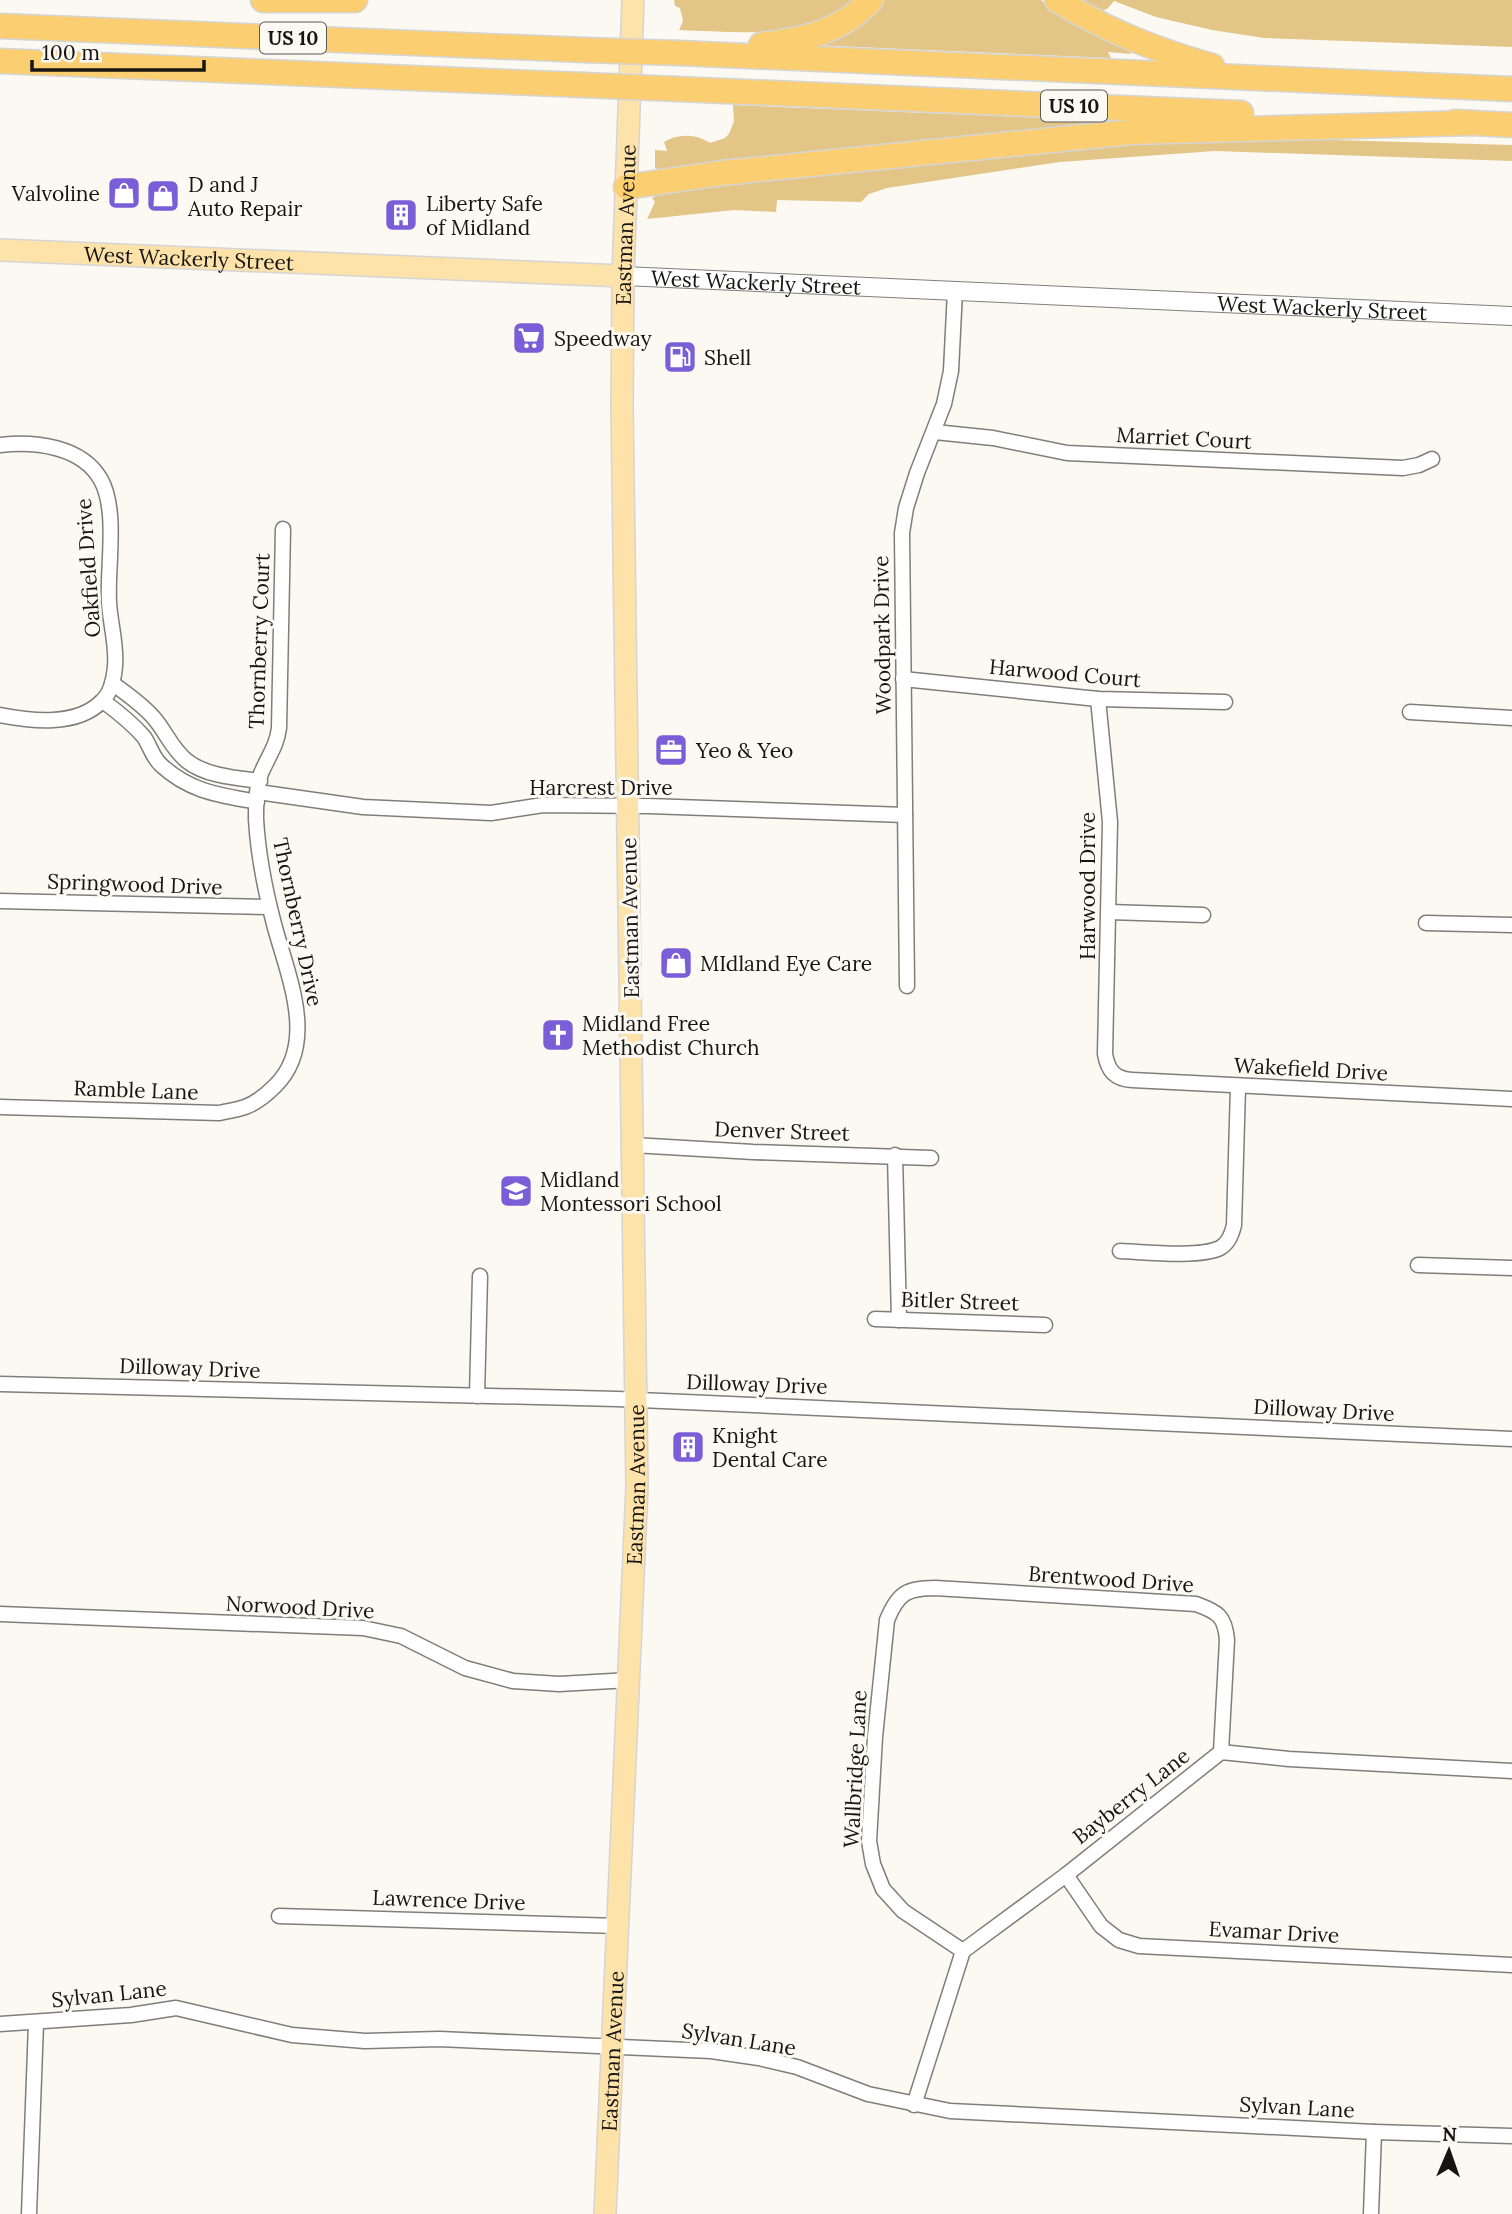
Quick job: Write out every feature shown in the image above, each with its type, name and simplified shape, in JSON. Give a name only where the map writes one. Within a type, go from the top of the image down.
[{"type":"highway","points":[[263,0],[355,0]]},
{"type":"highway","points":[[683,53],[787,42],[817,35],[855,15],[870,0]]},
{"type":"highway","points":[[1057,0],[1132,41],[1254,77]]},
{"type":"highway","name":"US 10","points":[[0,26],[1512,89]]},
{"type":"highway","name":"US 10","points":[[0,61],[1512,125]]},
{"type":"highway","points":[[626,187],[722,173],[1132,132],[1471,123]]},
{"type":"main road","name":"Eastman Avenue","points":[[605,2214],[637,1486],[622,406],[623,276],[633,0]]},
{"type":"main road","name":"West Wackerly Street","points":[[0,250],[623,276]]},
{"type":"street","name":"West Wackerly Street","points":[[623,276],[1512,316]]},
{"type":"street","name":"Woodpark Drive","points":[[907,986],[902,533],[916,473],[935,432],[944,404],[951,371],[955,291]]},
{"type":"street","name":"Marriet Court","points":[[935,432],[993,438],[1067,453],[1403,468],[1432,459]]},
{"type":"street","name":"Oakfield Drive","points":[[0,445],[36,444],[59,449],[92,468],[102,481],[110,517],[108,600],[115,665],[112,683],[103,701]]},
{"type":"street","name":"Thornberry Court","points":[[258,792],[263,768],[278,742],[283,529]]},
{"type":"street","name":"Harwood Court","points":[[903,679],[1098,699],[1225,702]]},
{"type":"street","points":[[112,683],[139,702],[187,761],[258,792]]},
{"type":"street","name":"Harwood Drive","points":[[1098,699],[1110,822],[1105,1054],[1111,1072]]},
{"type":"street","points":[[0,715],[23,720],[71,718],[103,701],[126,718],[145,739],[159,763],[180,780],[201,791],[258,792]]},
{"type":"street","points":[[1410,712],[1512,718]]},
{"type":"street","name":"Harcrest Drive","points":[[258,792],[305,801],[363,807],[491,813],[543,805],[905,815]]},
{"type":"street","name":"Thornberry Drive","points":[[258,792],[258,840],[269,907],[296,1012],[298,1030],[296,1049],[290,1064],[281,1080],[267,1093]]},
{"type":"street","name":"Springwood Drive","points":[[0,901],[269,907]]},
{"type":"street","points":[[1109,912],[1203,915]]},
{"type":"street","points":[[1426,923],[1512,925]]},
{"type":"street","name":"Wakefield Drive","points":[[1111,1072],[1120,1079],[1238,1087],[1512,1098]]},
{"type":"street","points":[[1120,1251],[1203,1252],[1222,1247],[1231,1238],[1234,1225],[1238,1087]]},
{"type":"street","name":"Ramble Lane","points":[[0,1107],[219,1113],[246,1107],[267,1093]]},
{"type":"street","name":"Denver Street","points":[[633,1145],[930,1158]]},
{"type":"street","points":[[895,1155],[899,1320]]},
{"type":"street","points":[[1418,1265],[1512,1268]]},
{"type":"street","points":[[477,1396],[480,1276]]},
{"type":"street","name":"Bitler Street","points":[[875,1319],[1045,1325]]},
{"type":"street","name":"Dilloway Drive","points":[[0,1384],[637,1400],[1512,1439]]},
{"type":"street","name":"Brentwood Drive","points":[[902,1594],[916,1588],[935,1588],[1196,1604],[1214,1611],[1225,1623],[1227,1640],[1221,1752]]},
{"type":"street","name":"Wallbridge Lane","points":[[902,1594],[887,1619],[875,1737],[869,1841],[873,1864],[883,1889],[903,1911],[963,1951]]},
{"type":"street","name":"Norwood Drive","points":[[0,1614],[363,1628],[401,1636],[465,1668],[513,1681],[559,1684],[630,1680]]},
{"type":"street","name":"Bayberry Lane","points":[[963,1951],[1066,1875],[1221,1752],[1289,1759],[1512,1771]]},
{"type":"street","name":"Evamar Drive","points":[[1066,1875],[1101,1926],[1119,1940],[1139,1946],[1512,1965]]},
{"type":"street","name":"Lawrence Drive","points":[[279,1916],[618,1926]]},
{"type":"street","points":[[914,2105],[963,1951]]},
{"type":"street","name":"Sylvan Lane","points":[[0,2024],[131,2015],[176,2008],[292,2035],[365,2041],[439,2039],[711,2051],[797,2067],[868,2094],[950,2111],[1374,2132],[1512,2136]]},
{"type":"street","points":[[29,2214],[36,2023]]},
{"type":"street","points":[[1371,2214],[1374,2132]]},
{"type":"shaded area","points":[[674,0],[855,0],[814,22],[793,28],[748,32],[679,30],[683,21],[680,8],[675,6]]},
{"type":"shaded area","points":[[882,0],[1041,0],[1052,10],[1116,42],[1117,46],[1130,51],[1131,54],[1108,52],[1111,58],[811,45]]},
{"type":"shaded area","points":[[1079,0],[1512,0],[1512,47],[1264,38],[1156,17],[1114,1],[1099,13]]},
{"type":"shaded area","points":[[733,105],[1143,122],[663,171],[655,168],[655,150],[667,151],[664,142],[669,139],[687,136],[710,143],[725,138],[734,121]]},
{"type":"shaded area","points":[[1220,137],[1512,145],[1512,161],[1215,151],[1060,162],[887,188],[869,194],[861,202],[777,200],[776,212],[734,210],[647,219],[655,202],[652,198],[662,192],[1008,153]]},
{"type":"place","name":"Valvoline","points":[[124,193]]},
{"type":"place","name":"D and J Auto Repair","points":[[163,196]]},
{"type":"place","name":"Liberty Safe of Midland","points":[[401,215]]},
{"type":"place","name":"Speedway","points":[[529,338]]},
{"type":"place","name":"Shell","points":[[680,357]]},
{"type":"place","name":"Yeo & Yeo","points":[[671,750]]},
{"type":"place","name":"MIdland Eye Care","points":[[676,963]]},
{"type":"place","name":"Midland Free Methodist Church","points":[[558,1035]]},
{"type":"place","name":"Midland Montessori School","points":[[516,1191]]},
{"type":"place","name":"Knight Dental Care","points":[[688,1447]]}]
